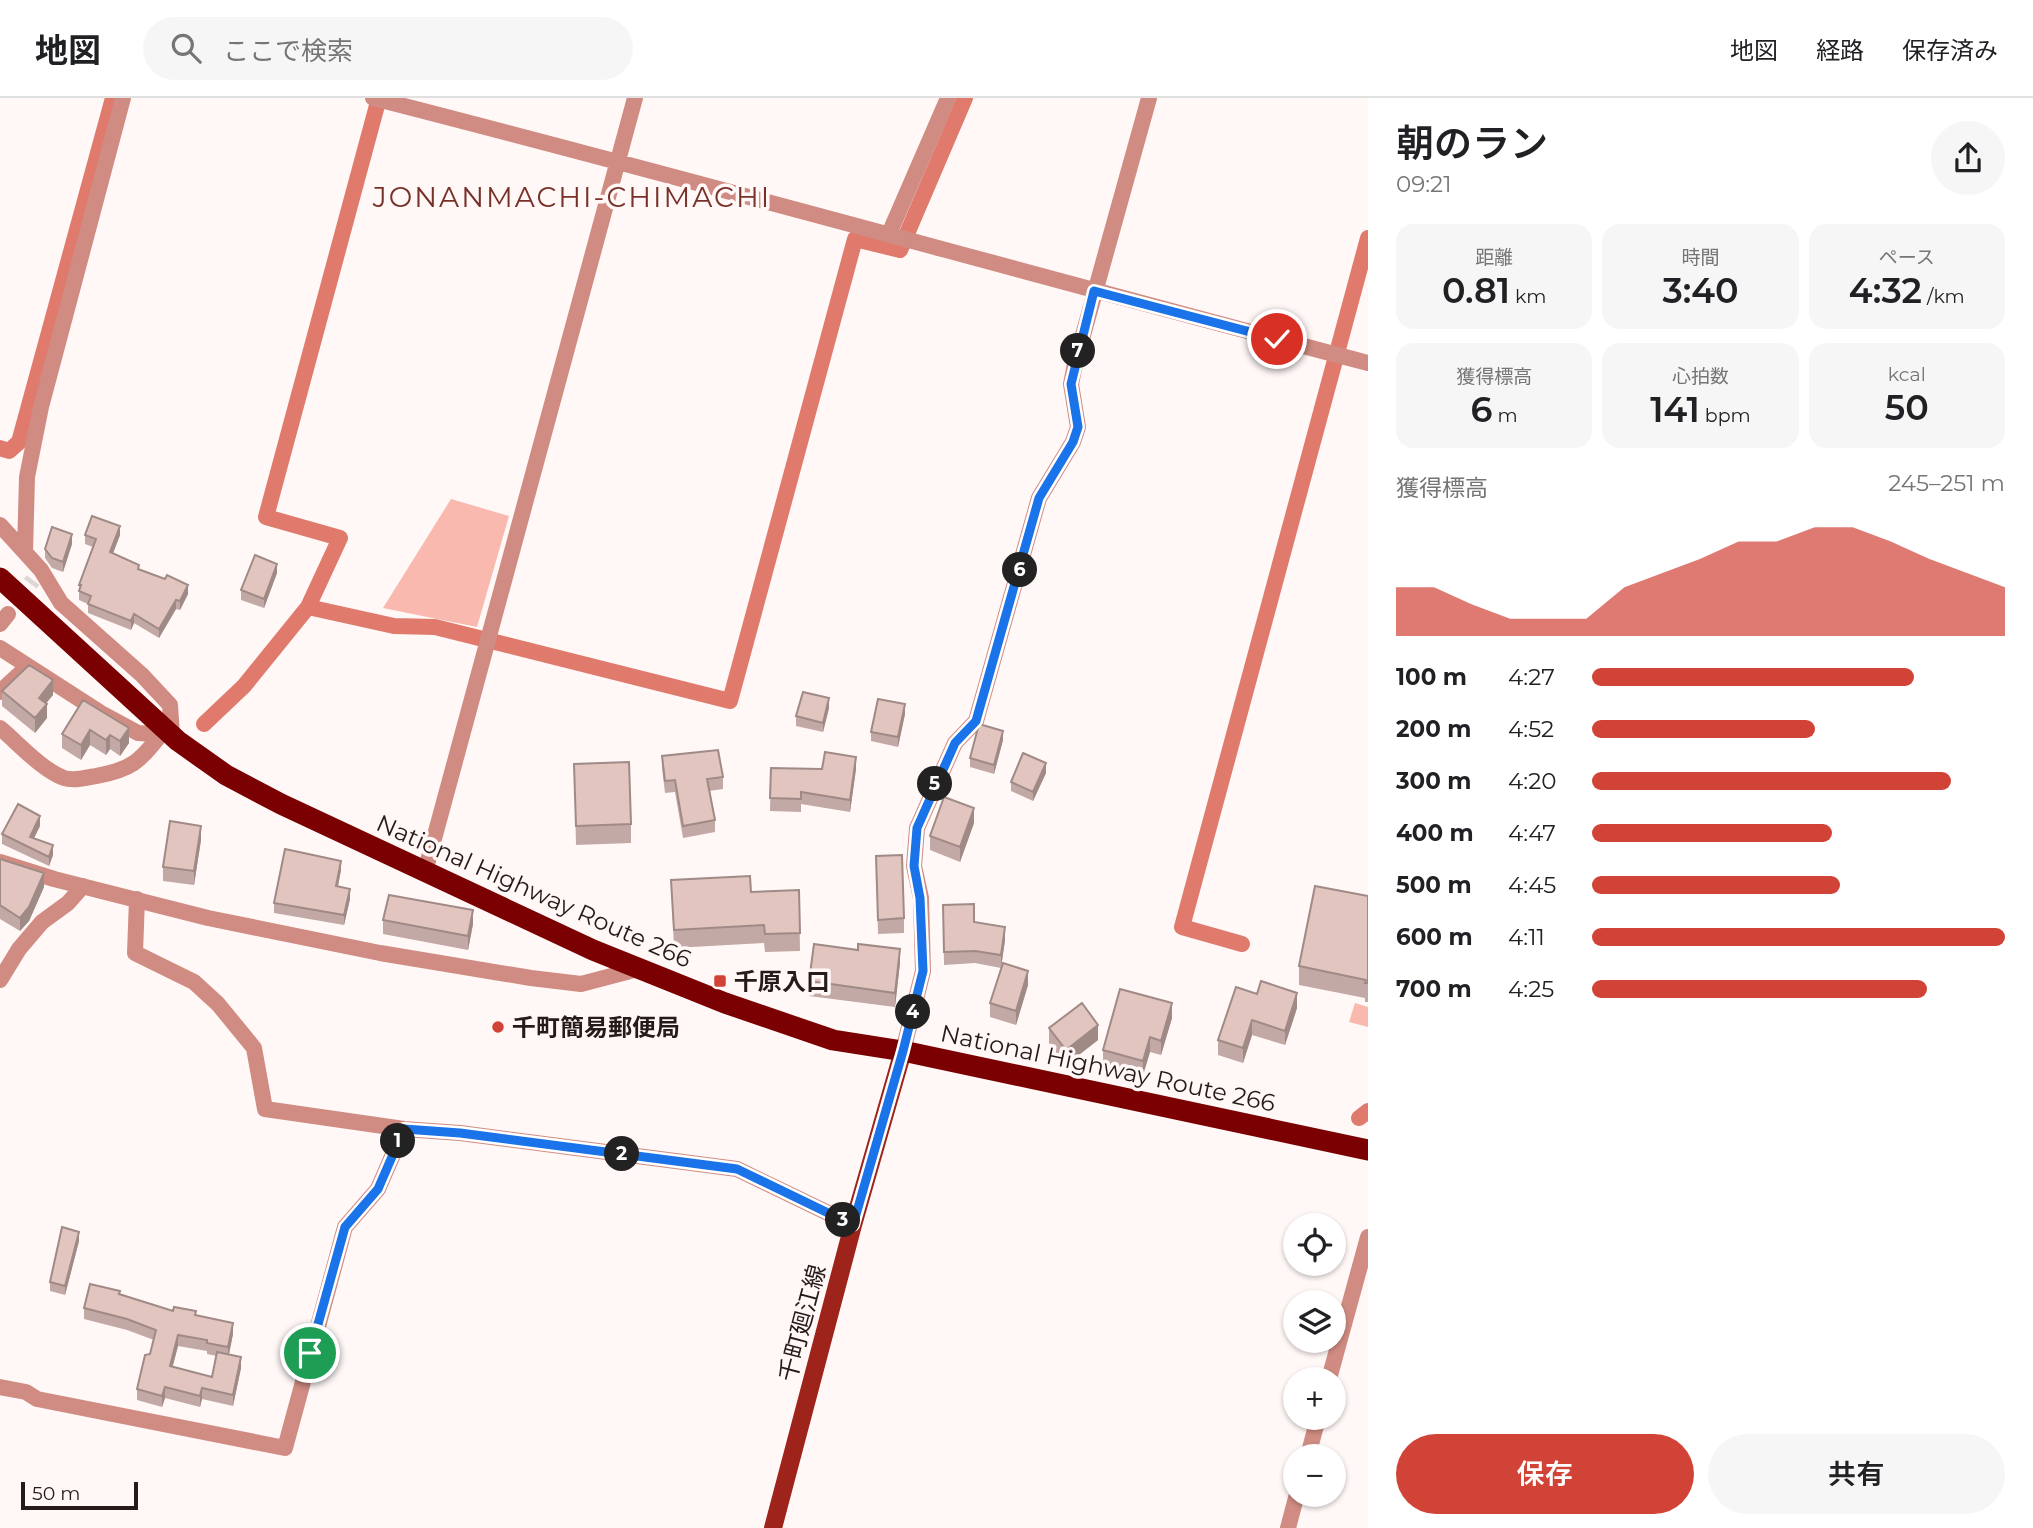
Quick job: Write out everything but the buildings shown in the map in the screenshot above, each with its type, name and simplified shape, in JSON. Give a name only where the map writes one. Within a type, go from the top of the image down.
[{"type":"highway","name":"National Highway Route 266","points":[[0,578],[166,735],[226,775],[425,872],[638,969],[725,1003],[833,1040],[903,1051],[1368,1150]]},
{"type":"main road","name":"千町廻江線","points":[[773,1528],[853,1225],[903,1051]]},
{"type":"street","points":[[25,552],[27,477],[41,407],[123,98]]},
{"type":"street","points":[[373,98],[618,160],[1368,363]]},
{"type":"street","points":[[425,872],[635,98]]},
{"type":"street","points":[[889,234],[948,98]]},
{"type":"street","points":[[903,1051],[923,971],[920,898],[914,866],[917,828],[955,743],[976,721],[1039,498],[1073,442],[1078,427],[1071,384],[1094,291],[1149,98]]},
{"type":"street","points":[[0,525],[25,552],[37,575],[61,603],[142,675],[170,705],[166,735],[144,757],[129,768],[84,778],[66,779],[51,771],[0,728]]},
{"type":"street","points":[[0,648],[138,733],[166,735]]},
{"type":"street","points":[[0,692],[28,666]]},
{"type":"street","points":[[0,862],[208,918],[380,953],[581,984],[638,969]]},
{"type":"street","points":[[0,979],[19,949],[42,922],[68,903],[83,886]]},
{"type":"street","points":[[137,900],[135,953],[194,982],[218,1004],[254,1048],[265,1109],[404,1129],[460,1133],[737,1169],[853,1225]]},
{"type":"street","points":[[0,1387],[26,1392],[37,1399],[285,1448],[345,1227],[378,1189],[404,1129]]},
{"type":"street","points":[[1332,1367],[1368,1237]]},
{"type":"street","points":[[1288,1528],[1294,1507]]},
{"type":"shaded area","points":[[451,499],[509,516],[477,627],[383,608]]},
{"type":"shaded area","points":[[1355,1003],[1368,1007],[1368,1027],[1349,1022]]},
{"type":"waterway","points":[[0,448],[9,451],[19,442],[113,98]]},
{"type":"waterway","points":[[204,724],[244,686],[308,607],[340,538],[266,517],[379,98]]},
{"type":"waterway","points":[[308,607],[394,626],[435,627],[730,701],[855,239],[900,250],[965,98]]},
{"type":"waterway","points":[[1242,944],[1182,927],[1368,238]]},
{"type":"waterway","points":[[1359,1118],[1368,1111]]},
{"type":"tunnel","points":[[16,603],[33,580]]},
{"type":"place","name":"千原入口","points":[[720,981]]},
{"type":"place","name":"千町簡易郵便局","points":[[498,1027]]},
{"type":"district","name":"JONANMACHI-CHIMACHI","points":[[572,197]]},
{"type":"route","points":[[310,1353],[345,1227],[378,1189],[404,1129],[460,1133],[737,1169],[853,1225],[923,971],[920,898],[914,866],[917,828],[955,743],[976,721],[1039,498],[1073,442],[1078,427],[1071,384],[1094,291],[1277,339]]}]
